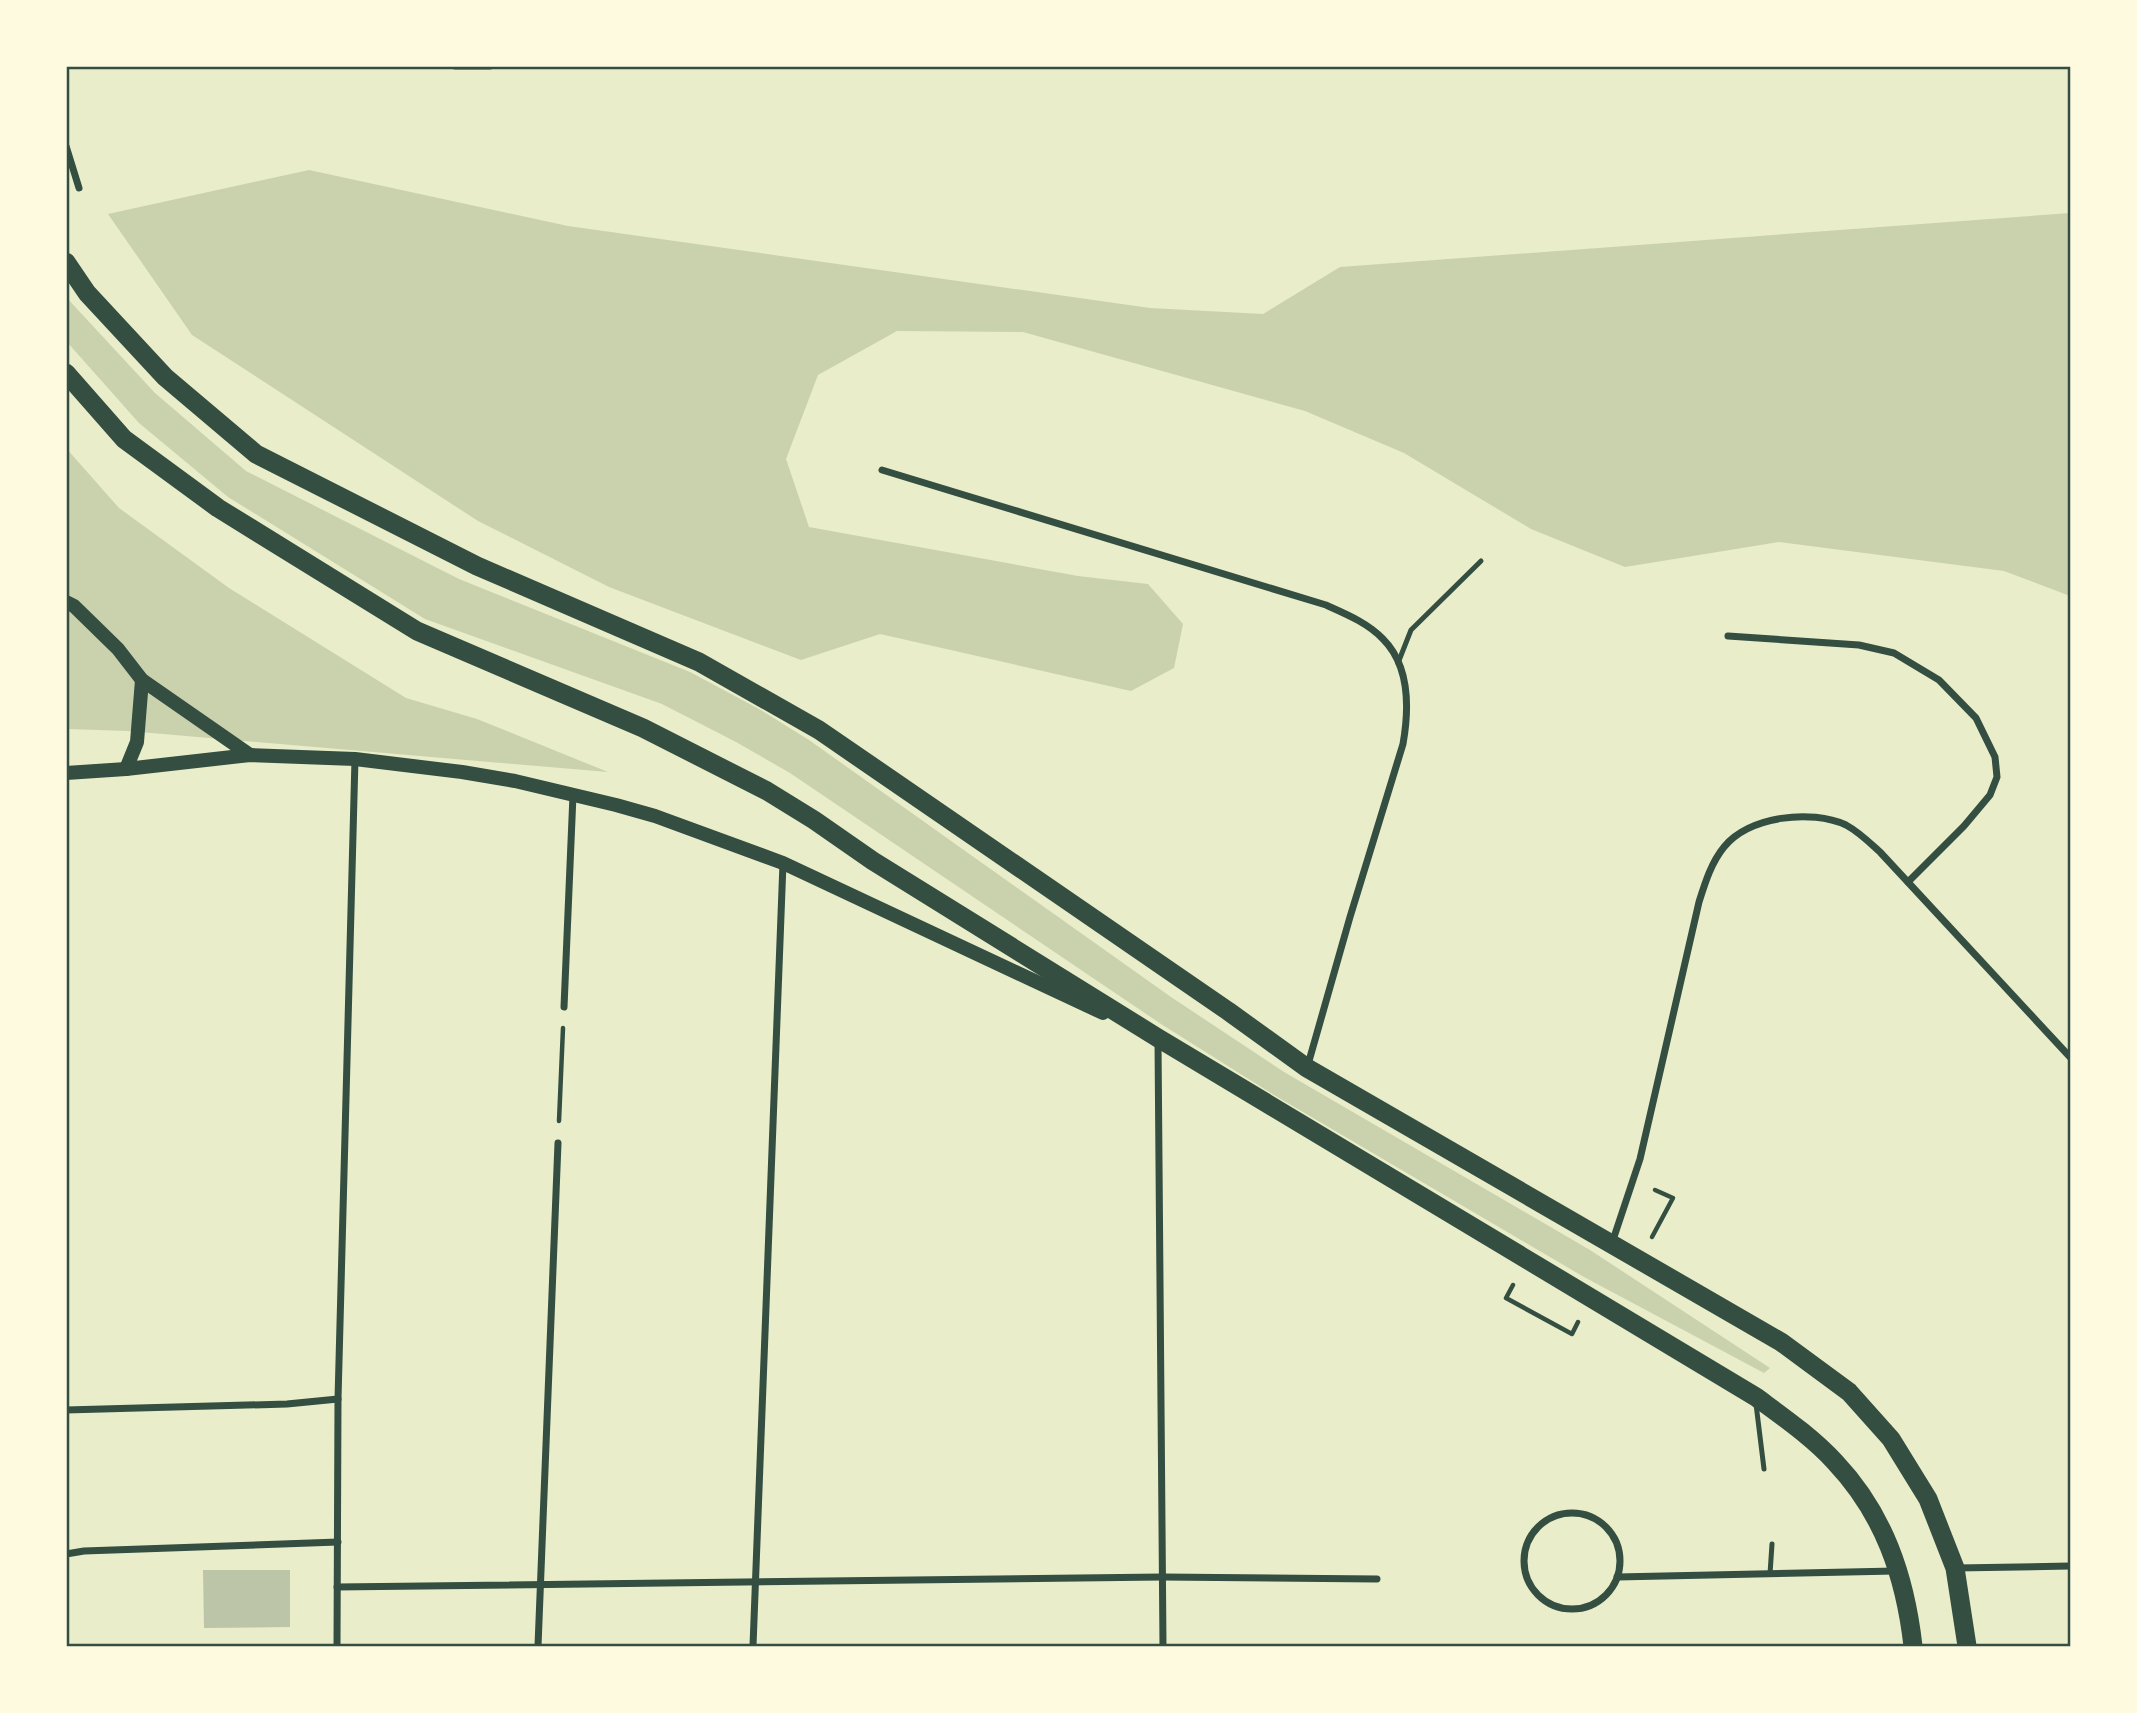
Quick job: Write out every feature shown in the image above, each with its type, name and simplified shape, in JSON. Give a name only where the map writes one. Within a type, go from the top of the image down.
[{"type":"highway","points":[[66,262],[87,293],[164,377],[256,454],[477,565],[699,662],[819,730],[1307,1068],[1781,1342],[1849,1392],[1891,1439],[1928,1499],[1955,1568],[1967,1647]]},
{"type":"highway","points":[[66,373],[124,439],[218,508],[417,631],[643,728],[767,792],[1158,1038],[1756,1397],[1826,1453],[1872,1509],[1899,1570],[1913,1647]]},
{"type":"main road","points":[[66,603],[74,606],[118,649],[142,680],[250,755]]},
{"type":"main road","points":[[126,769],[136,742],[142,680]]},
{"type":"main road","points":[[66,773],[250,755],[355,759],[463,772],[573,795],[656,817],[783,863],[1158,1038]]},
{"type":"street","points":[[455,66],[490,66]]},
{"type":"street","points":[[66,146],[79,188]]},
{"type":"street","points":[[882,470],[1326,605],[1351,616],[1384,639],[1403,677],[1408,719],[1404,744],[1350,917],[1307,1068]]},
{"type":"street","points":[[1728,636],[1859,645],[1894,653],[1939,680],[1976,718],[1995,757],[1997,777],[1990,795],[1964,826],[1908,882]]},
{"type":"street","points":[[337,1647],[338,1399],[355,759]]},
{"type":"street","points":[[564,1007],[573,795]]},
{"type":"street","points":[[1612,1243],[1640,1159],[1708,873],[1724,847],[1755,826],[1783,818],[1818,817],[1844,825],[1868,841],[2070,1057]]},
{"type":"street","points":[[753,1647],[783,863]]},
{"type":"street","points":[[1158,1038],[1163,1647]]},
{"type":"street","points":[[538,1647],[558,1143]]},
{"type":"street","points":[[66,1410],[287,1404],[338,1399]]},
{"type":"street","points":[[1584,1514],[1598,1520],[1610,1531],[1617,1545],[1620,1560],[1618,1577],[1610,1591],[1599,1601],[1584,1608],[1568,1609],[1553,1605],[1539,1597],[1530,1584],[1524,1553],[1529,1538],[1539,1525],[1552,1516],[1584,1514]]},
{"type":"street","points":[[66,1554],[84,1551],[338,1542]]},
{"type":"street","points":[[1955,1568],[2070,1566]]},
{"type":"street","points":[[1618,1577],[1899,1570]]},
{"type":"street","points":[[337,1587],[1162,1577],[1377,1579]]},
{"type":"lane","points":[[1398,663],[1411,630],[1481,561]]},
{"type":"lane","points":[[1756,1397],[1764,1469]]},
{"type":"lane","points":[[1770,1574],[1772,1544]]},
{"type":"path","points":[[558,1143],[564,1007]]},
{"type":"path","points":[[1650,1198],[1655,1189],[1673,1198],[1652,1237],[1664,1243]]},
{"type":"path","points":[[1506,1298],[1572,1334]]},
{"type":"green space","points":[[309,170],[568,226],[1150,308],[1263,314],[1340,267],[2070,213],[2070,596],[2004,571],[1779,542],[1625,567],[1531,529],[1404,453],[1305,411],[1023,332],[897,331],[818,375],[786,459],[809,527],[1078,576],[1148,584],[1183,624],[1174,668],[1131,691],[880,634],[801,660],[609,587],[478,521],[192,335],[108,214]]},
{"type":"green space","points":[[66,297],[155,393],[246,471],[459,579],[690,672],[759,709],[809,740],[1171,997],[1284,1072],[1590,1250],[1770,1368],[1764,1373],[1584,1277],[1274,1095],[1161,1024],[790,773],[736,742],[662,704],[425,619],[228,497],[139,423],[67,342]]},
{"type":"green space","points":[[66,448],[119,508],[229,588],[406,698],[477,719],[608,772],[128,731],[67,729]]},
{"type":"building","points":[[203,1570],[290,1570],[290,1627],[204,1628]]}]
